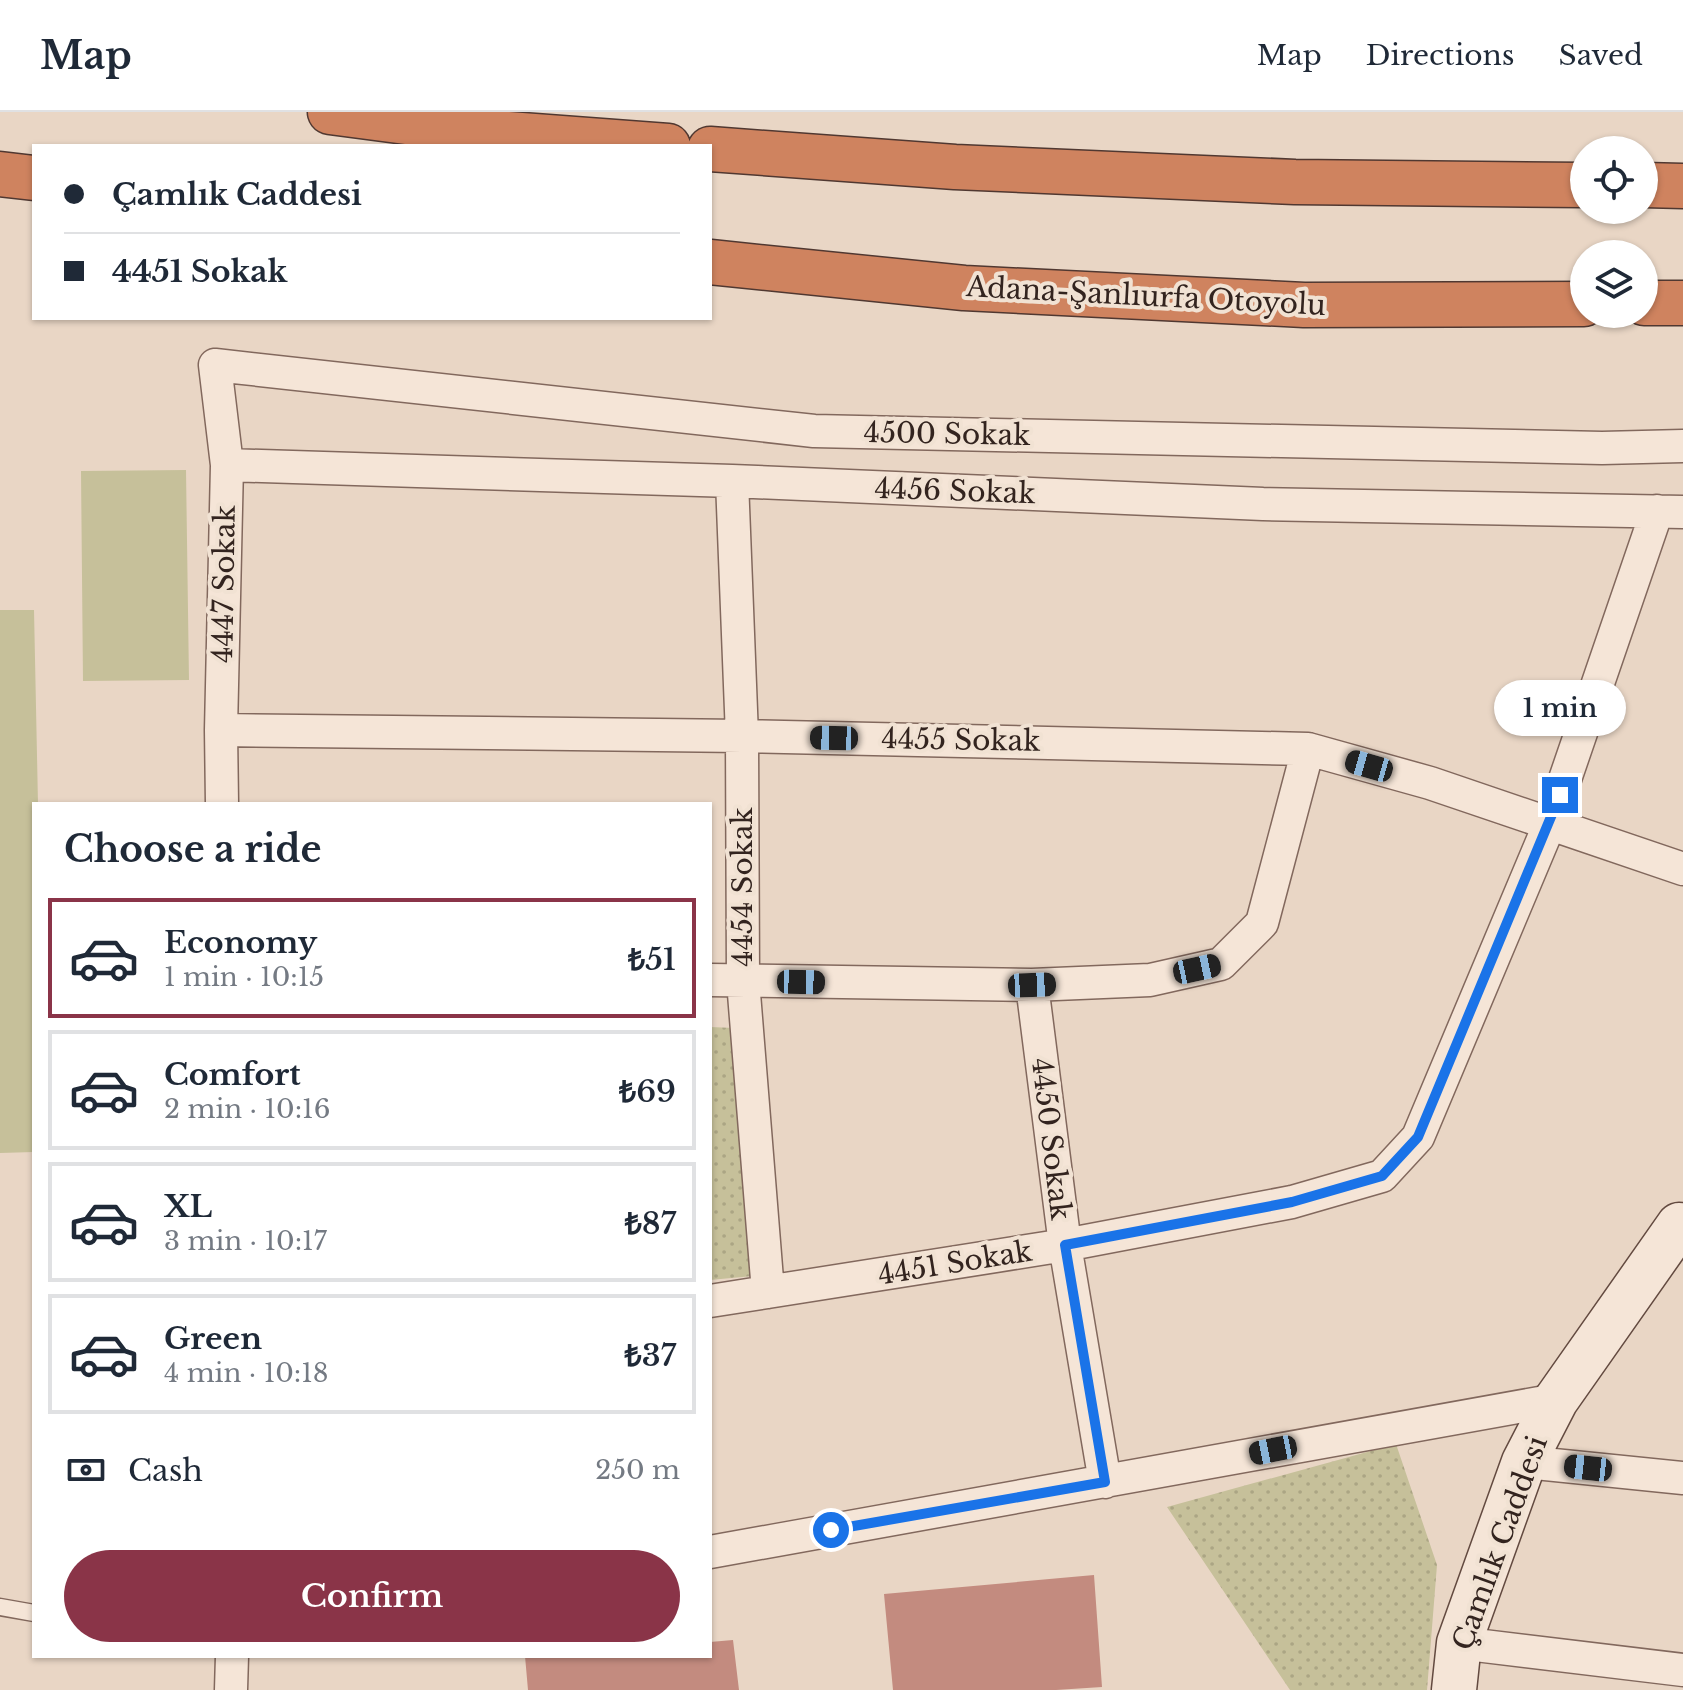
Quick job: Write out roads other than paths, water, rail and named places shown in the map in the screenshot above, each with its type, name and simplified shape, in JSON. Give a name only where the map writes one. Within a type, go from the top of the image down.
[{"type":"highway","points":[[330,112],[482,132],[641,144]]},
{"type":"highway","points":[[712,149],[955,167],[1280,181],[1570,185]]},
{"type":"highway","points":[[0,174],[32,178]]},
{"type":"highway","points":[[1658,185],[1683,186]]},
{"type":"highway","name":"Adana-Şanlıurfa Otoyolu","points":[[712,262],[964,288],[1304,305],[1570,304]]},
{"type":"highway","points":[[1658,303],[1683,303]]},
{"type":"main road","name":"Çamlık Caddesi","points":[[1454,1690],[1459,1643],[1524,1462],[1556,1400],[1682,1218]]},
{"type":"street","name":"4500 Sokak","points":[[215,365],[814,431],[1586,448],[1683,446]]},
{"type":"street","name":"4447 Sokak","points":[[215,365],[227,465],[222,802]]},
{"type":"street","name":"4456 Sokak","points":[[227,465],[732,481],[1263,504],[1670,512]]},
{"type":"street","name":"4454 Sokak","points":[[732,481],[742,736],[743,981],[768,1292]]},
{"type":"street","name":"4451 Sokak","points":[[712,1301],[1065,1245],[1292,1202],[1382,1176],[1418,1137],[1550,823],[1670,512]]},
{"type":"street","name":"4455 Sokak","points":[[221,730],[742,736],[1308,749],[1430,783],[1683,869]]},
{"type":"street","points":[[712,980],[1032,985],[1150,980],[1221,964],[1262,923],[1308,749]]},
{"type":"street","name":"4450 Sokak","points":[[1032,985],[1065,1245],[1105,1482]]},
{"type":"street","name":"Çamlık Caddesi","points":[[712,1552],[1556,1400]]},
{"type":"street","points":[[1524,1462],[1683,1478]]},
{"type":"street","points":[[1459,1643],[1683,1670]]},
{"type":"street","points":[[231,1690],[232,1658]]},
{"type":"lane","points":[[0,1607],[32,1613]]}]
